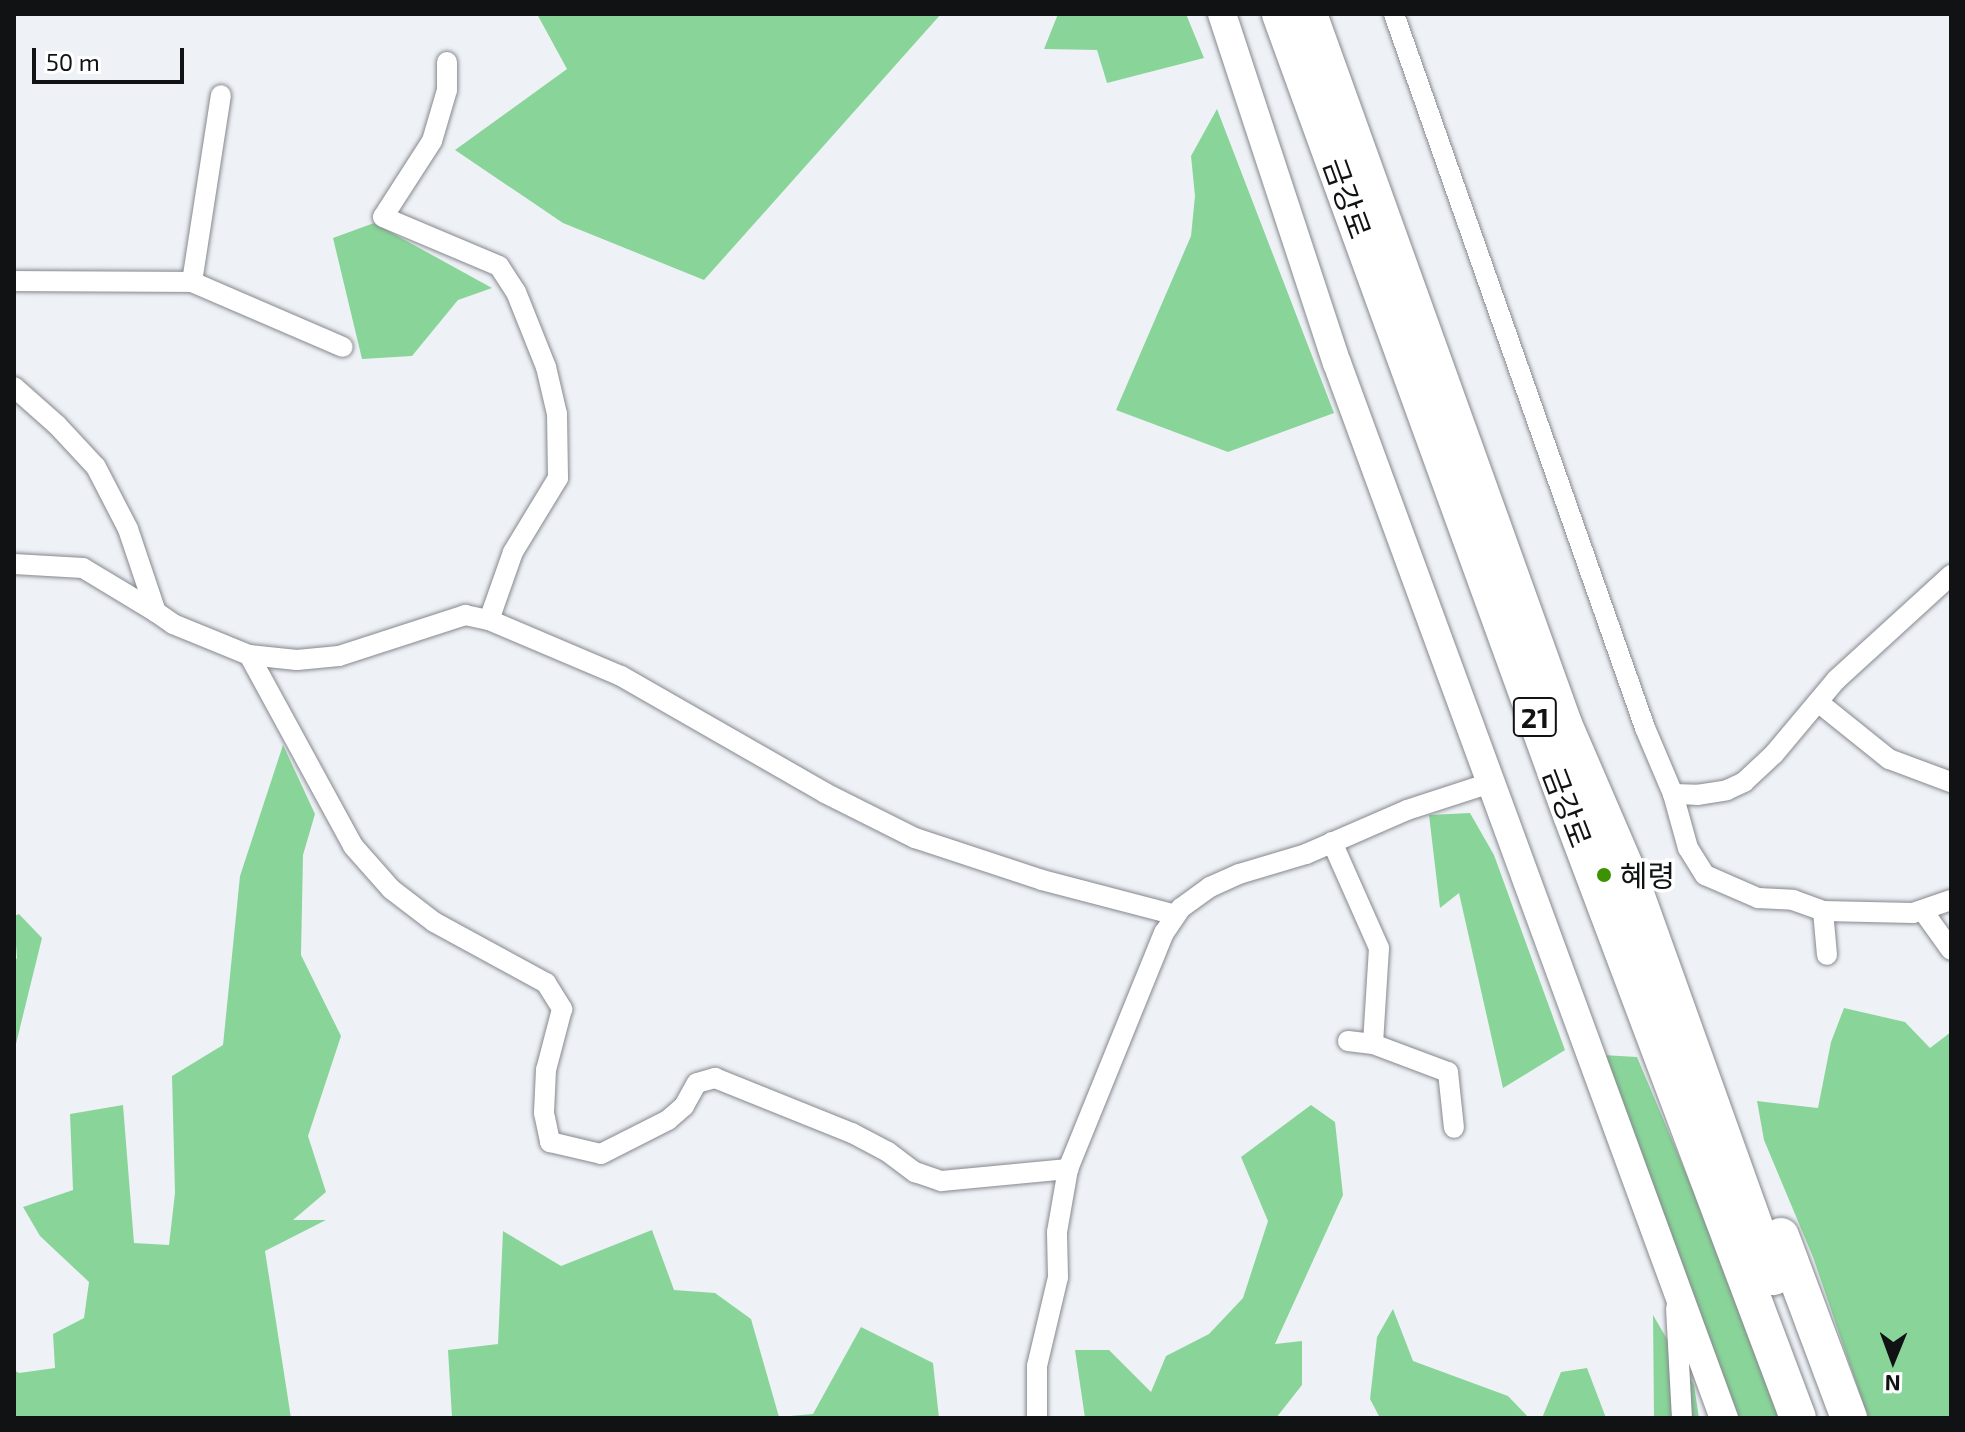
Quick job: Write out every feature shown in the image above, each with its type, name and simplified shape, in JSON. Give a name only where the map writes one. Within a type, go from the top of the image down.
[{"type":"highway","name":"금강로","points":[[1280,14],[1565,800],[1798,1418]]},
{"type":"highway","name":"금강로","points":[[1309,14],[1564,724],[1630,877],[1823,1418]]},
{"type":"highway","points":[[1630,877],[1680,967],[1849,1418]]},
{"type":"street","points":[[1222,14],[1337,363],[1724,1418]]},
{"type":"street","points":[[1394,14],[1645,728],[1673,794],[1688,848],[1705,875],[1758,898],[1793,900],[1823,911],[1884,914],[1923,911],[1951,900]]},
{"type":"street","points":[[447,62],[447,90],[432,141],[383,217],[499,266],[516,292],[541,355],[557,414],[558,478],[513,552],[489,620]]},
{"type":"street","points":[[192,282],[221,95]]},
{"type":"street","points":[[14,281],[192,282],[343,347]]},
{"type":"street","points":[[14,387],[96,467],[128,529],[156,612]]},
{"type":"street","points":[[14,564],[83,568],[173,624],[249,655],[297,660],[339,656],[465,615],[489,620],[512,633],[621,676],[825,793],[915,838],[1042,880],[1176,915]]},
{"type":"street","points":[[1673,794],[1697,795],[1727,790],[1744,782],[1836,680],[1951,575]]},
{"type":"street","points":[[249,655],[353,846],[391,889],[434,922],[546,983],[562,1009],[546,1070],[544,1113],[550,1142],[601,1154],[668,1120],[684,1106],[697,1083],[715,1078],[852,1133],[888,1152],[915,1172],[941,1181],[1068,1169]]},
{"type":"street","points":[[1818,702],[1889,759],[1951,782]]},
{"type":"street","points":[[1037,1418],[1037,1366],[1058,1277],[1057,1232],[1068,1169],[1164,933],[1176,915],[1210,887],[1306,854],[1407,810],[1490,783]]},
{"type":"street","points":[[1332,842],[1379,948],[1373,1044]]},
{"type":"street","points":[[1823,911],[1827,955]]},
{"type":"street","points":[[1923,911],[1951,950]]},
{"type":"street","points":[[1348,1041],[1373,1044],[1448,1072],[1454,1128]]},
{"type":"street","points":[[1675,1284],[1682,1418]]},
{"type":"green space","points":[[537,14],[941,14],[704,280],[563,223],[455,150],[567,69]]},
{"type":"green space","points":[[1058,14],[1186,14],[1204,58],[1107,83],[1097,50],[1044,49]]},
{"type":"green space","points":[[1217,109],[1334,413],[1228,452],[1116,410],[1191,236],[1195,196],[1191,156]]},
{"type":"green space","points":[[374,223],[492,288],[458,300],[412,356],[362,359],[333,238]]},
{"type":"green space","points":[[283,745],[315,814],[303,855],[301,955],[341,1036],[308,1136],[326,1192],[293,1220],[326,1220],[265,1251],[291,1418],[14,1418],[14,1370],[19,1373],[55,1368],[53,1334],[84,1318],[89,1282],[40,1236],[23,1207],[73,1190],[70,1114],[123,1105],[134,1243],[169,1245],[175,1193],[172,1076],[223,1045],[240,876]]},
{"type":"green space","points":[[1470,813],[1494,855],[1565,1050],[1503,1088],[1459,893],[1440,908],[1429,815]]},
{"type":"green space","points":[[19,914],[42,938],[14,1052],[14,962],[17,958],[14,916]]},
{"type":"green space","points":[[1844,1008],[1905,1022],[1930,1048],[1951,1032],[1951,1418],[1868,1418],[1813,1257],[1764,1140],[1757,1101],[1818,1108],[1831,1042]]},
{"type":"green space","points":[[1603,1055],[1637,1057],[1724,1263],[1780,1418],[1739,1418]]},
{"type":"green space","points":[[1311,1105],[1335,1122],[1343,1195],[1275,1344],[1302,1341],[1302,1385],[1276,1418],[1085,1418],[1075,1350],[1109,1350],[1151,1392],[1166,1356],[1209,1334],[1243,1298],[1268,1221],[1241,1157]]},
{"type":"green space","points":[[652,1230],[674,1290],[715,1293],[751,1319],[779,1417],[813,1414],[861,1327],[933,1363],[939,1418],[452,1418],[448,1350],[498,1344],[503,1231],[561,1266]]},
{"type":"green space","points":[[1393,1309],[1413,1361],[1508,1396],[1529,1418],[1380,1418],[1370,1399],[1377,1337]]},
{"type":"green space","points":[[1653,1315],[1694,1385],[1699,1418],[1654,1418]]},
{"type":"green space","points":[[1587,1368],[1606,1418],[1542,1418],[1561,1372]]},
{"type":"place","name":"혜령","points":[[1604,875]]}]
